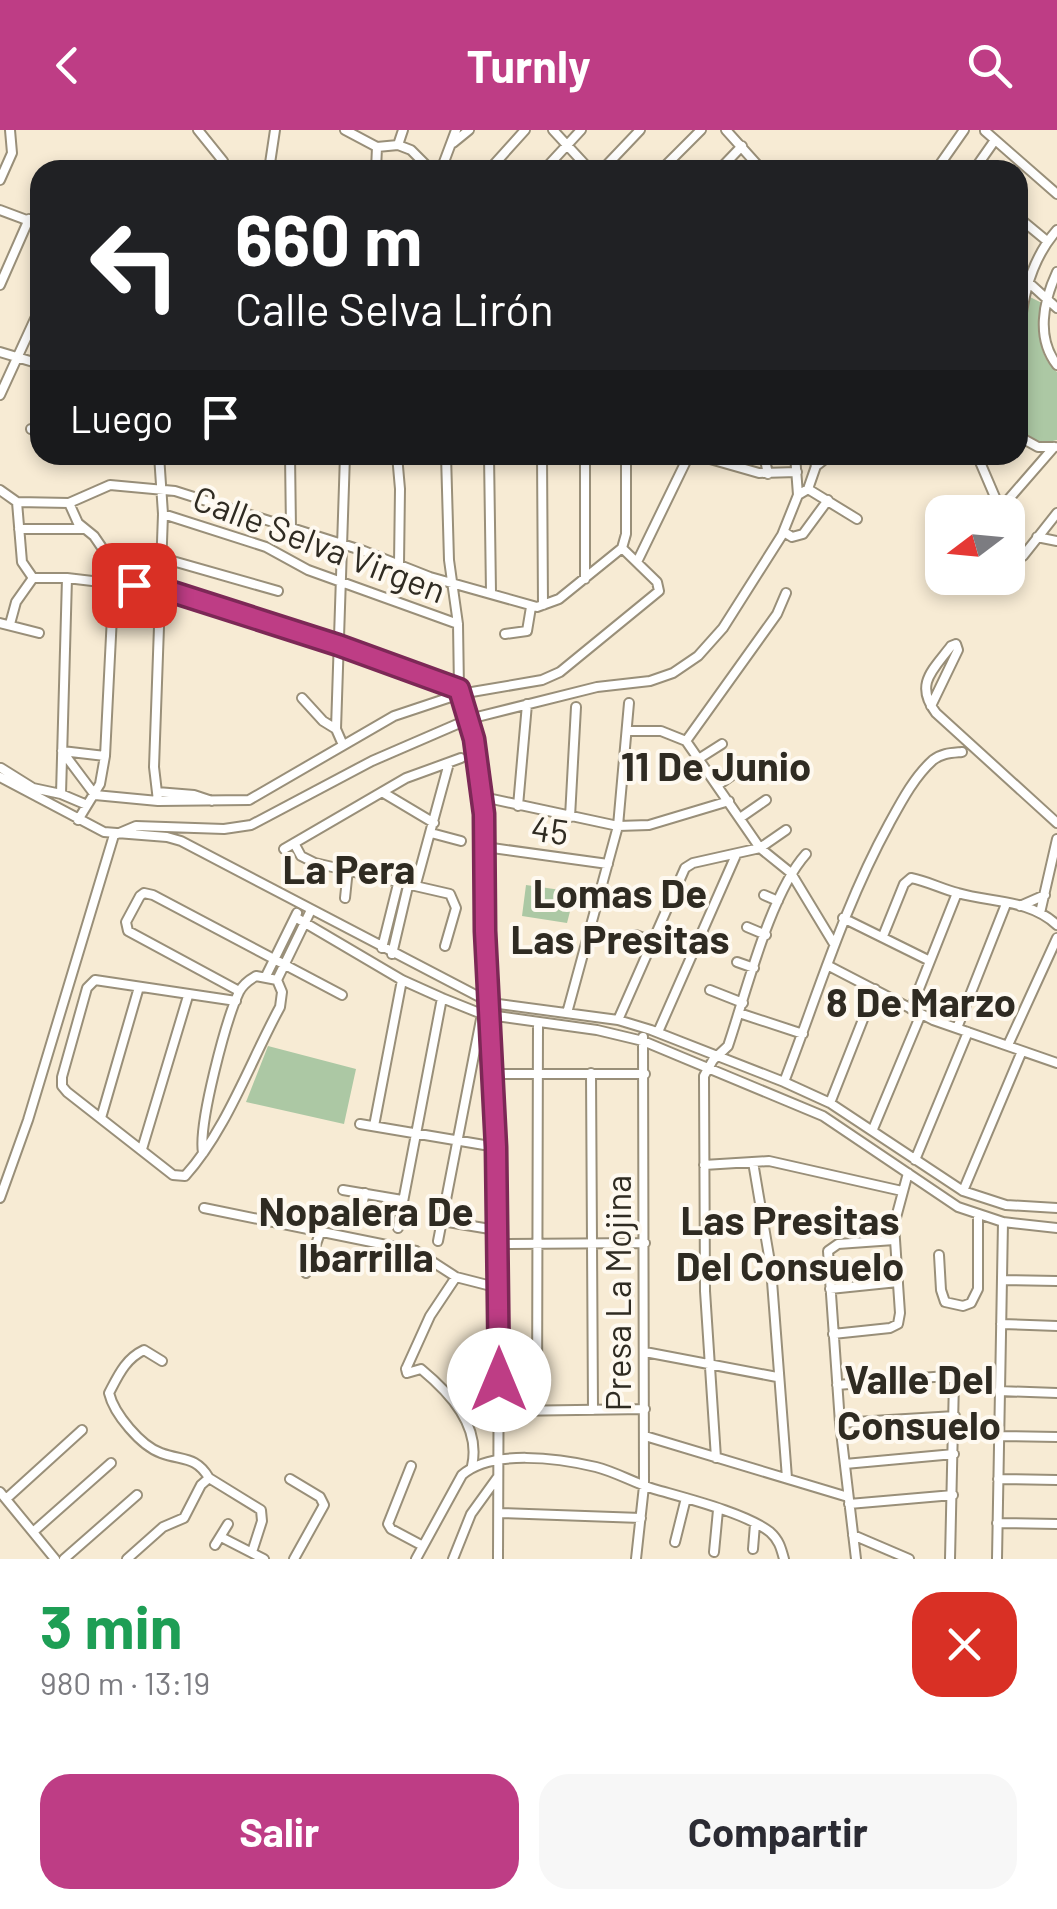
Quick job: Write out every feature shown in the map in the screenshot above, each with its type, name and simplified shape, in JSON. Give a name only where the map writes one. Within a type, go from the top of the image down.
[{"type":"street","points":[[0,180],[12,153],[10,130]]},
{"type":"street","points":[[270,160],[275,130]]},
{"type":"street","points":[[398,145],[403,130]]},
{"type":"street","points":[[446,160],[456,130]]},
{"type":"street","points":[[452,145],[469,130]]},
{"type":"street","points":[[497,160],[525,130]]},
{"type":"street","points":[[552,130],[580,160]]},
{"type":"street","points":[[554,160],[582,130]]},
{"type":"street","points":[[612,160],[640,130]]},
{"type":"street","points":[[671,160],[700,130]]},
{"type":"street","points":[[726,130],[754,160]]},
{"type":"street","points":[[943,160],[964,130]]},
{"type":"street","points":[[202,131],[222,160]]},
{"type":"street","points":[[349,131],[377,147],[398,145],[420,160]]},
{"type":"street","points":[[985,131],[1017,160]]},
{"type":"street","points":[[981,160],[994,140]]},
{"type":"street","points":[[728,160],[742,146]]},
{"type":"street","points":[[376,160],[377,147]]},
{"type":"street","points":[[1028,169],[1057,194]]},
{"type":"street","points":[[0,210],[29,219],[0,285]]},
{"type":"street","points":[[1028,226],[1046,242]]},
{"type":"street","points":[[1057,230],[1046,242],[1028,282],[1057,308]]},
{"type":"street","points":[[1057,272],[1047,299],[1045,342],[1057,365]]},
{"type":"street","points":[[0,396],[30,328]]},
{"type":"street","points":[[0,352],[30,361]]},
{"type":"street","points":[[1028,443],[1056,446]]},
{"type":"street","points":[[1014,495],[1056,446]]},
{"type":"street","points":[[158,797],[154,767],[163,514],[160,465]]},
{"type":"street","points":[[290,465],[291,529]]},
{"type":"street","points":[[343,744],[336,729],[345,465]]},
{"type":"street","points":[[398,465],[398,564]]},
{"type":"street","points":[[438,1241],[456,1139],[491,1004],[485,931],[483,797],[468,715],[460,694],[446,465]]},
{"type":"street","points":[[489,465],[490,592]]},
{"type":"street","points":[[542,465],[543,606]]},
{"type":"street","points":[[585,465],[586,579]]},
{"type":"street","points":[[0,490],[17,502],[69,503],[110,485],[162,488],[531,607],[558,600],[622,548],[626,534],[626,465]]},
{"type":"street","points":[[637,562],[687,465]]},
{"type":"street","points":[[734,465],[771,474],[792,472]]},
{"type":"street","points":[[768,465],[771,474]]},
{"type":"street","points":[[109,834],[136,826],[224,829],[251,825],[468,715],[662,678],[684,666],[723,628],[784,532],[798,495],[793,465]]},
{"type":"street","points":[[982,465],[995,495]]},
{"type":"street","points":[[798,495],[808,490],[816,466]]},
{"type":"street","points":[[808,490],[857,520]]},
{"type":"street","points":[[784,532],[797,537],[828,500]]},
{"type":"street","points":[[17,502],[22,562],[34,578]]},
{"type":"street","points":[[69,503],[84,529],[107,555],[112,616],[105,756],[95,796],[78,820]]},
{"type":"street","points":[[794,509],[819,515]]},
{"type":"street","points":[[1025,553],[1057,513]]},
{"type":"street","name":"Calle Selva Virgen","points":[[163,514],[266,546],[308,570],[458,624]]},
{"type":"street","points":[[1047,525],[1057,528]]},
{"type":"street","points":[[19,529],[84,529]]},
{"type":"street","points":[[1037,538],[1057,541]]},
{"type":"street","points":[[95,796],[216,803],[249,800],[394,716],[460,694],[542,680],[560,672],[657,593],[657,582],[622,548]]},
{"type":"street","points":[[162,558],[278,591]]},
{"type":"street","points":[[34,578],[160,588],[338,645],[460,694]]},
{"type":"street","points":[[34,578],[5,623],[39,633]]},
{"type":"street","points":[[62,794],[68,578]]},
{"type":"street","points":[[686,741],[776,614],[786,593]]},
{"type":"street","points":[[505,634],[524,632],[530,626],[531,607]]},
{"type":"street","points":[[112,616],[158,619]]},
{"type":"street","points":[[931,706],[958,650],[956,644],[926,683],[924,692],[931,706],[1057,823]]},
{"type":"street","points":[[302,698],[336,729]]},
{"type":"street","points":[[567,1013],[618,826],[628,703]]},
{"type":"street","points":[[518,806],[528,704]]},
{"type":"street","points":[[570,817],[576,707]]},
{"type":"street","points":[[626,732],[661,731],[686,741],[760,848],[791,873],[834,944]]},
{"type":"street","points":[[700,758],[722,744]]},
{"type":"street","points":[[62,751],[105,756]]},
{"type":"street","points":[[62,751],[95,796]]},
{"type":"street","points":[[784,1082],[859,884],[912,786],[934,760],[944,754],[962,752]]},
{"type":"street","points":[[284,849],[406,778],[460,758]]},
{"type":"street","points":[[382,948],[431,834],[449,763]]},
{"type":"street","points":[[0,765],[33,788],[87,805]]},
{"type":"street","points":[[0,765],[0,777],[91,827],[109,834],[181,841],[491,1004],[618,1020],[658,1032],[830,1103],[963,1191],[1006,1205],[1056,1207]]},
{"type":"street","points":[[718,785],[738,770]]},
{"type":"street","points":[[382,792],[434,823]]},
{"type":"street","points":[[483,797],[618,826],[649,825],[729,802]]},
{"type":"street","points":[[740,818],[766,800]]},
{"type":"street","points":[[618,1020],[688,865],[760,848],[786,830]]},
{"type":"street","points":[[0,1198],[28,1120],[109,834]]},
{"type":"street","points":[[431,834],[461,842]]},
{"type":"street","points":[[1040,912],[1057,839]]},
{"type":"street","points":[[294,843],[308,860],[450,894],[456,904],[444,946]]},
{"type":"street","name":"45","points":[[486,847],[608,864]]},
{"type":"street","points":[[658,1032],[736,854]]},
{"type":"street","points":[[716,1458],[708,1364],[704,1076],[728,1046],[778,901],[791,873],[806,854]]},
{"type":"street","points":[[344,898],[348,869]]},
{"type":"street","points":[[883,936],[904,884],[914,878],[957,893],[1002,900],[1040,912],[1057,925]]},
{"type":"street","points":[[392,954],[408,882]]},
{"type":"street","points":[[239,991],[128,931],[126,922],[140,896],[144,892],[154,894],[342,995]]},
{"type":"street","points":[[911,1009],[957,893]]},
{"type":"street","points":[[764,895],[778,901]]},
{"type":"street","points":[[1020,906],[1045,896]]},
{"type":"street","points":[[957,1028],[1006,904]]},
{"type":"street","points":[[236,1002],[100,979],[87,988],[61,1082],[67,1092],[181,1178],[202,1153],[282,1001],[277,980],[302,905]]},
{"type":"street","points":[[266,976],[273,958],[311,910]]},
{"type":"street","points":[[844,918],[930,961]]},
{"type":"street","points":[[300,920],[402,980],[442,998],[487,1014],[644,1040],[709,1066],[823,1116],[958,1207],[1003,1222],[1057,1228]]},
{"type":"street","points":[[746,927],[766,936]]},
{"type":"street","points":[[636,935],[654,942]]},
{"type":"street","points":[[1008,1045],[1057,938]]},
{"type":"street","points":[[738,962],[754,968]]},
{"type":"street","points":[[827,965],[920,1014],[1057,1064]]},
{"type":"street","points":[[202,1153],[204,1115],[239,991],[256,976],[277,980]]},
{"type":"street","points":[[374,1126],[402,980]]},
{"type":"street","points":[[100,1118],[139,987]]},
{"type":"street","points":[[830,1103],[875,989]]},
{"type":"street","points":[[710,990],[743,1002]]},
{"type":"street","points":[[142,1149],[188,996]]},
{"type":"street","points":[[398,1228],[442,998]]},
{"type":"street","points":[[740,1012],[802,1034]]},
{"type":"street","points":[[487,1014],[493,1074],[499,1288],[498,1559]]},
{"type":"street","points":[[872,1129],[920,1014]]},
{"type":"street","points":[[536,1411],[538,1023]]},
{"type":"street","name":"Presa La Mojina","points":[[636,1559],[645,1436],[644,1028]]},
{"type":"street","points":[[915,1160],[968,1032]]},
{"type":"street","points":[[963,1191],[1022,1051]]},
{"type":"street","points":[[591,1073],[593,1410]]},
{"type":"street","points":[[493,1074],[645,1074]]},
{"type":"street","points":[[360,1124],[496,1147]]},
{"type":"street","points":[[753,1162],[767,1232],[787,1478]]},
{"type":"street","points":[[704,1165],[781,1162],[902,1191]]},
{"type":"street","points":[[834,1334],[895,1327],[900,1312],[894,1240],[896,1211],[908,1173]]},
{"type":"street","points":[[344,1190],[402,1200]]},
{"type":"street","points":[[359,1218],[365,1194]]},
{"type":"street","points":[[204,1208],[416,1251],[456,1277],[499,1288]]},
{"type":"street","points":[[940,1255],[945,1302],[967,1306],[975,1300],[978,1289],[978,1214]]},
{"type":"street","points":[[442,1221],[496,1230]]},
{"type":"street","points":[[996,1559],[1003,1222]]},
{"type":"street","points":[[306,1272],[321,1230]]},
{"type":"street","points":[[856,1559],[840,1423],[828,1255],[829,1248],[838,1244],[894,1240]]},
{"type":"street","points":[[496,1244],[645,1242]]},
{"type":"street","points":[[416,1559],[454,1486],[472,1466],[475,1446],[469,1427],[445,1389],[421,1369],[406,1372],[430,1316],[456,1277]]},
{"type":"street","points":[[1002,1280],[1057,1281]]},
{"type":"street","points":[[830,1289],[898,1282]]},
{"type":"street","points":[[1000,1324],[1057,1326]]},
{"type":"street","points":[[162,1361],[144,1350],[138,1352],[124,1365],[109,1393],[110,1400],[144,1441],[160,1453],[198,1462],[209,1478],[261,1510],[262,1521],[252,1552]]},
{"type":"street","points":[[645,1352],[777,1377]]},
{"type":"street","points":[[837,1385],[951,1377],[955,1385],[955,1416],[950,1559]]},
{"type":"street","points":[[999,1391],[1057,1393]]},
{"type":"street","points":[[499,1411],[644,1409]]},
{"type":"street","points":[[840,1423],[955,1416]]},
{"type":"street","points":[[56,1559],[3,1496],[82,1430]]},
{"type":"street","points":[[645,1436],[787,1478],[848,1501],[953,1495]]},
{"type":"street","points":[[998,1436],[1057,1437]]},
{"type":"street","points":[[845,1464],[954,1454]]},
{"type":"street","points":[[472,1466],[498,1457],[585,1465],[755,1524],[775,1536],[784,1559]]},
{"type":"street","points":[[34,1532],[111,1463]]},
{"type":"street","points":[[410,1466],[388,1524],[422,1546]]},
{"type":"street","points":[[128,1559],[163,1527],[184,1518],[201,1485],[209,1478]]},
{"type":"street","points":[[453,1559],[471,1514],[497,1478]]},
{"type":"street","points":[[290,1479],[320,1497],[324,1505],[294,1559]]},
{"type":"street","points":[[998,1479],[1057,1480]]},
{"type":"street","points":[[64,1559],[137,1496]]},
{"type":"street","points":[[675,1542],[686,1498]]},
{"type":"street","points":[[714,1552],[718,1510]]},
{"type":"street","points":[[500,1513],[641,1518]]},
{"type":"street","points":[[996,1522],[1057,1524]]},
{"type":"street","points":[[228,1524],[218,1541],[264,1559]]},
{"type":"street","points":[[753,1550],[755,1524]]},
{"type":"street","points":[[853,1535],[908,1559]]},
{"type":"green space","points":[[1028,296],[1042,303],[1042,349],[1057,372],[1057,440],[1028,436]]},
{"type":"green space","points":[[526,885],[575,892],[567,923],[522,916]]},
{"type":"green space","points":[[268,1046],[356,1069],[344,1124],[246,1102]]},
{"type":"district","name":"11 De Junio","points":[[716,765]]},
{"type":"district","name":"La Pera","points":[[349,868]]},
{"type":"district","name":"Lomas De Las Presitas","points":[[620,915]]},
{"type":"district","name":"8 De Marzo","points":[[921,1001]]},
{"type":"district","name":"Nopalera De Ibarrilla","points":[[366,1233]]},
{"type":"district","name":"Las Presitas Del Consuelo","points":[[790,1242]]},
{"type":"district","name":"Valle Del Consuelo","points":[[919,1401]]},
{"type":"route","points":[[134,585],[160,588],[459,689],[479,761],[486,847],[485,931],[492,1016],[499,1380]]}]
